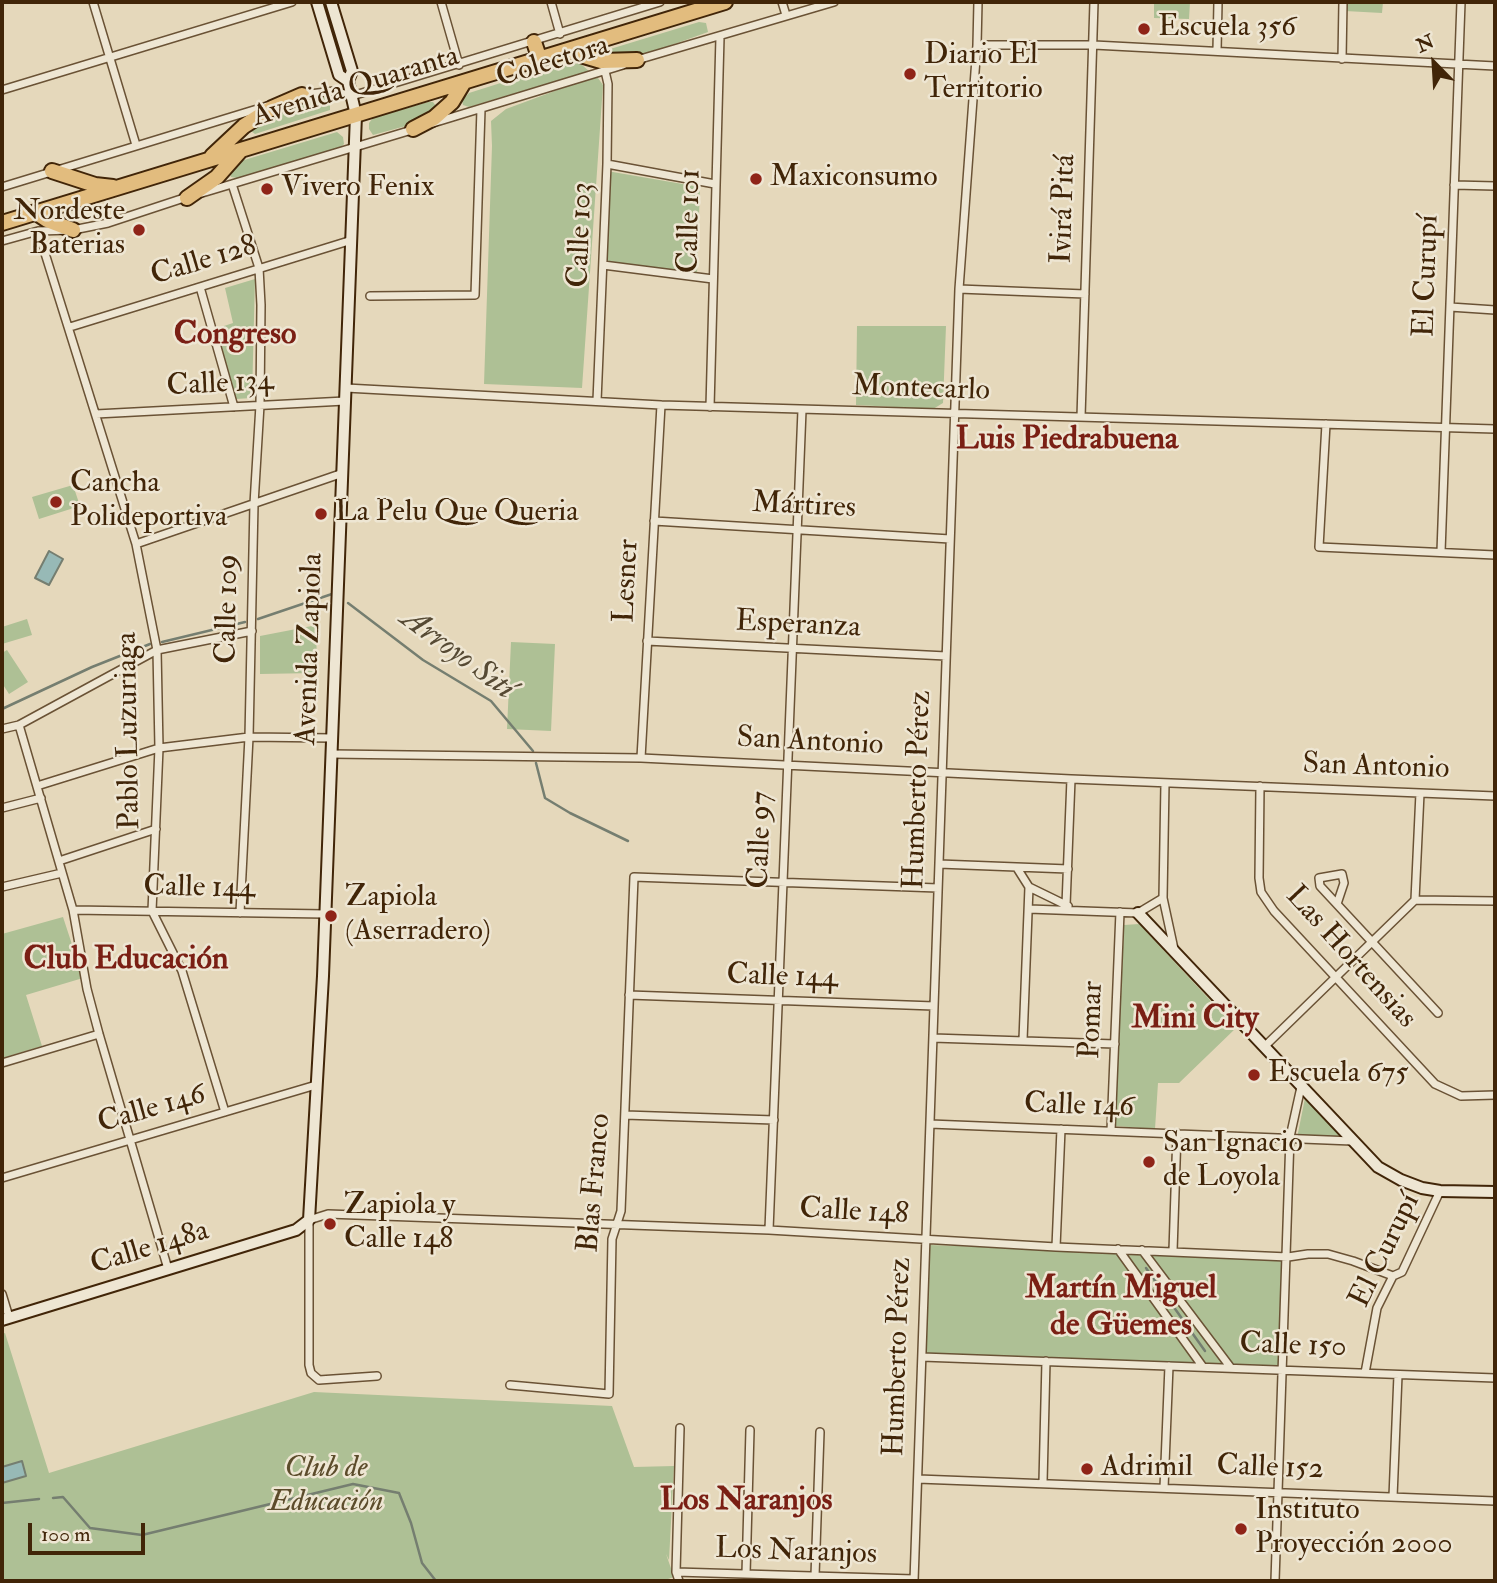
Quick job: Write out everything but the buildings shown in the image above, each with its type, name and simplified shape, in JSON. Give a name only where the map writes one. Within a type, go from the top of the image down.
[{"type":"highway","name":"Avenida Quaranta","points":[[2,223],[725,2]]},
{"type":"highway","points":[[534,42],[540,60]]},
{"type":"highway","points":[[567,51],[601,61],[637,60]]},
{"type":"highway","points":[[414,129],[434,118],[452,102],[464,82]]},
{"type":"highway","points":[[208,160],[244,126],[272,108],[303,95]]},
{"type":"highway","points":[[187,198],[217,177],[240,150]]},
{"type":"highway","points":[[52,171],[95,185],[118,187]]},
{"type":"highway","points":[[35,212],[73,230]]},
{"type":"main road","name":"Avenida Zapiola","points":[[317,2],[339,75],[348,81]]},
{"type":"main road","name":"Avenida Zapiola","points":[[309,1220],[325,914],[356,115],[348,81],[352,71],[331,2]]},
{"type":"main road","points":[[1138,913],[1378,1167],[1422,1188],[1495,1192]]},
{"type":"main road","name":"Calle 148a","points":[[6,1319],[296,1230],[309,1220]]},
{"type":"street","points":[[93,2],[136,145]]},
{"type":"street","points":[[2,90],[292,2]]},
{"type":"street","points":[[441,2],[459,65]]},
{"type":"street","points":[[551,2],[560,34]]},
{"type":"street","name":"Colectora","points":[[2,187],[303,95],[334,91],[352,96],[660,2]]},
{"type":"street","points":[[782,2],[786,15]]},
{"type":"street","name":"Colectora","points":[[2,241],[38,231],[73,230],[108,223],[834,2]]},
{"type":"street","name":"Humberto Pérez","points":[[914,1580],[959,289],[978,2]]},
{"type":"street","name":"Ivirá Pitá","points":[[1081,417],[1094,2]]},
{"type":"street","points":[[1216,51],[1218,2]]},
{"type":"street","points":[[1342,59],[1343,2]]},
{"type":"street","name":"El Curupí","points":[[1441,552],[1461,2]]},
{"type":"street","name":"Calle 101","points":[[710,407],[720,37]]},
{"type":"street","points":[[977,45],[1094,45],[1495,66]]},
{"type":"street","name":"Calle 103","points":[[597,401],[607,164],[608,84],[605,71]]},
{"type":"street","points":[[370,296],[475,295],[481,109]]},
{"type":"street","points":[[607,164],[715,184]]},
{"type":"street","name":"Calle 109","points":[[232,184],[260,268],[260,405],[254,504],[249,737],[240,913]]},
{"type":"street","points":[[1454,185],[1495,186]]},
{"type":"street","name":"Pablo Luzuriaga","points":[[38,231],[136,544],[157,650],[159,748],[152,911]]},
{"type":"street","name":"Calle 128","points":[[70,327],[352,240]]},
{"type":"street","points":[[603,265],[713,279]]},
{"type":"street","points":[[200,288],[234,407]]},
{"type":"street","points":[[959,289],[1085,294]]},
{"type":"street","points":[[1450,307],[1495,310]]},
{"type":"street","name":"Montecarlo","points":[[346,388],[710,407],[1495,429]]},
{"type":"street","name":"Calle 134","points":[[96,414],[345,401]]},
{"type":"street","name":"Lesner","points":[[641,758],[661,405]]},
{"type":"street","name":"Calle 97","points":[[769,1230],[802,410]]},
{"type":"street","points":[[1326,424],[1320,547],[1495,555]]},
{"type":"street","points":[[136,544],[342,473]]},
{"type":"street","name":"Mártires","points":[[654,522],[950,539]]},
{"type":"street","points":[[2,729],[19,725],[157,650],[251,631]]},
{"type":"street","name":"Esperanza","points":[[647,641],[946,656]]},
{"type":"street","points":[[19,725],[73,910],[86,989],[168,1269]]},
{"type":"street","points":[[37,786],[159,748],[249,737],[332,738]]},
{"type":"street","name":"San Antonio","points":[[331,754],[641,758],[1495,796]]},
{"type":"street","points":[[1066,905],[1072,779]]},
{"type":"street","points":[[1165,783],[1163,898],[1174,951]]},
{"type":"street","name":"Las Hortensias","points":[[1259,786],[1259,878],[1261,892],[1274,911],[1435,1084],[1461,1096],[1495,1096]]},
{"type":"street","points":[[1264,1047],[1415,900],[1420,793]]},
{"type":"street","points":[[2,808],[41,798]]},
{"type":"street","points":[[59,861],[156,829]]},
{"type":"street","points":[[939,864],[1068,869]]},
{"type":"street","points":[[1017,868],[1029,887],[1078,910]]},
{"type":"street","points":[[2,887],[62,873]]},
{"type":"street","points":[[1337,904],[1344,883],[1342,874],[1319,878],[1320,886],[1438,1013]]},
{"type":"street","name":"Blas Franco","points":[[510,1385],[609,1394],[612,1239],[621,1211],[634,877],[783,883]]},
{"type":"street","points":[[783,883],[938,888]]},
{"type":"street","points":[[1023,1040],[1029,887]]},
{"type":"street","points":[[1028,909],[1138,913],[1163,898]]},
{"type":"street","points":[[1415,900],[1495,901]]},
{"type":"street","name":"Calle 144","points":[[73,910],[325,914]]},
{"type":"street","points":[[152,911],[182,971],[225,1112]]},
{"type":"street","name":"Pomar","points":[[1111,1131],[1120,912]]},
{"type":"street","name":"Calle 144","points":[[629,995],[934,1006]]},
{"type":"street","points":[[2,1063],[99,1034]]},
{"type":"street","points":[[933,1038],[1115,1044]]},
{"type":"street","name":"Calle 146","points":[[2,1178],[316,1085]]},
{"type":"street","points":[[1275,1581],[1290,1137],[1301,1087]]},
{"type":"street","points":[[625,1115],[774,1120]]},
{"type":"street","name":"Calle 146","points":[[930,1124],[1352,1141]]},
{"type":"street","points":[[1056,1247],[1061,1129]]},
{"type":"street","points":[[1173,1251],[1177,1133]]},
{"type":"street","name":"El Curupí","points":[[1365,1373],[1377,1308],[1393,1276],[1402,1272],[1440,1191]]},
{"type":"street","name":"Calle 148","points":[[309,1220],[328,1214],[769,1230],[1056,1247],[1288,1256],[1328,1254],[1393,1276]]},
{"type":"street","points":[[309,1220],[309,1365],[312,1373],[318,1380],[377,1376]]},
{"type":"street","points":[[1118,1249],[1203,1367]]},
{"type":"street","points":[[1142,1250],[1231,1368]]},
{"type":"street","points":[[2,1294],[6,1319]]},
{"type":"street","name":"Calle 150","points":[[922,1357],[1495,1378]]},
{"type":"street","points":[[1043,1482],[1046,1361]]},
{"type":"street","points":[[1164,1488],[1169,1366]]},
{"type":"street","points":[[1393,1497],[1398,1375]]},
{"type":"street","points":[[679,1581],[676,1572],[680,1428]]},
{"type":"street","points":[[746,1574],[750,1430]]},
{"type":"street","points":[[815,1576],[820,1432]]},
{"type":"street","name":"Calle 152","points":[[918,1479],[1495,1500]]},
{"type":"street","name":"Los Naranjos","points":[[676,1572],[914,1580]]},
{"type":"green space","points":[[1154,2],[1190,2],[1189,19],[1154,18]]},
{"type":"green space","points":[[1346,2],[1383,2],[1382,13],[1345,11]]},
{"type":"green space","points":[[699,22],[706,23],[708,32],[669,46],[631,57],[615,58],[597,53]]},
{"type":"green space","points":[[570,61],[589,71],[469,107],[463,105],[462,100],[469,93]]},
{"type":"green space","points":[[590,78],[598,78],[603,85],[582,388],[484,384],[491,121],[506,109]]},
{"type":"green space","points":[[324,97],[330,101],[330,110],[255,134],[251,131],[253,126],[270,113]]},
{"type":"green space","points":[[433,102],[436,106],[413,124],[373,135],[369,129],[373,118]]},
{"type":"green space","points":[[337,132],[343,137],[344,144],[341,147],[237,178],[231,177],[229,172],[241,161]]},
{"type":"green space","points":[[607,171],[700,187],[697,274],[601,267]]},
{"type":"green space","points":[[255,279],[252,398],[236,399],[215,329],[233,323],[225,288]]},
{"type":"green space","points":[[857,326],[946,326],[943,403],[933,409],[856,405]]},
{"type":"green space","name":"Cancha Polideportiva","points":[[73,485],[80,506],[39,519],[32,497]]},
{"type":"green space","points":[[27,619],[32,635],[2,644],[2,627]]},
{"type":"green space","points":[[317,625],[316,673],[260,674],[260,636]]},
{"type":"green space","points":[[511,642],[555,644],[551,731],[507,729]]},
{"type":"green space","points":[[7,650],[28,682],[9,694],[2,683],[2,653]]},
{"type":"green space","points":[[63,917],[83,978],[26,995],[42,1046],[2,1058],[2,934]]},
{"type":"green space","points":[[1139,924],[1236,1028],[1179,1083],[1158,1083],[1155,1129],[1115,1126],[1124,925]]},
{"type":"green space","points":[[1306,1093],[1347,1139],[1297,1138]]},
{"type":"green space","points":[[930,1245],[1285,1258],[1281,1366],[926,1353]]},
{"type":"green space","name":"Club de Educación","points":[[5,1333],[49,1473],[314,1392],[612,1406],[634,1467],[674,1466],[669,1560],[666,1554],[674,1577],[662,1581],[2,1581],[2,1334]]},
{"type":"water","points":[[49,551],[63,559],[49,585],[35,578]]},
{"type":"water","points":[[22,1461],[26,1476],[2,1483],[2,1467]]},
{"type":"waterway","name":"Arroyo Sití","points":[[258,619],[332,594]]},
{"type":"waterway","name":"Arroyo Sití","points":[[348,603],[423,660],[491,701],[533,751]]},
{"type":"waterway","name":"Arroyo Sití","points":[[162,642],[245,622]]},
{"type":"waterway","name":"Arroyo Sití","points":[[2,709],[92,667],[150,644]]},
{"type":"waterway","name":"Arroyo Sití","points":[[536,763],[545,798],[628,841]]},
{"type":"waterway","name":"Arroyo Sití","points":[[1146,1268],[1205,1351]]},
{"type":"waterway","points":[[53,1498],[63,1497],[90,1528],[142,1535],[353,1484],[399,1493],[422,1563],[436,1581]]},
{"type":"waterway","points":[[2,1503],[39,1499]]},
{"type":"place","name":"Escuela 356","points":[[1144,29]]},
{"type":"place","name":"Diario El Territorio","points":[[910,74]]},
{"type":"place","name":"Maxiconsumo","points":[[756,179]]},
{"type":"place","name":"Vivero Fenix","points":[[267,189]]},
{"type":"place","name":"Nordeste Baterias","points":[[139,230]]},
{"type":"place","name":"Cancha Polideportiva","points":[[56,502]]},
{"type":"place","name":"La Pelu Que Queria","points":[[321,514]]},
{"type":"place","name":"Zapiola (Aserradero)","points":[[331,916]]},
{"type":"place","name":"Escuela 675","points":[[1254,1075]]},
{"type":"place","name":"San Ignacio de Loyola","points":[[1149,1162]]},
{"type":"place","name":"Zapiola y Calle 148","points":[[330,1224]]},
{"type":"place","name":"Adrimil","points":[[1087,1469]]},
{"type":"place","name":"Instituto Proyección 2000","points":[[1241,1529]]},
{"type":"district","name":"Congreso","points":[[235,336]]},
{"type":"district","name":"Luis Piedrabuena","points":[[1067,441]]},
{"type":"district","name":"Club Educación","points":[[126,961]]},
{"type":"district","name":"Mini City","points":[[1195,1020]]},
{"type":"district","name":"Martín Miguel de Güemes","points":[[1121,1308]]},
{"type":"district","name":"Los Naranjos","points":[[746,1502]]}]
